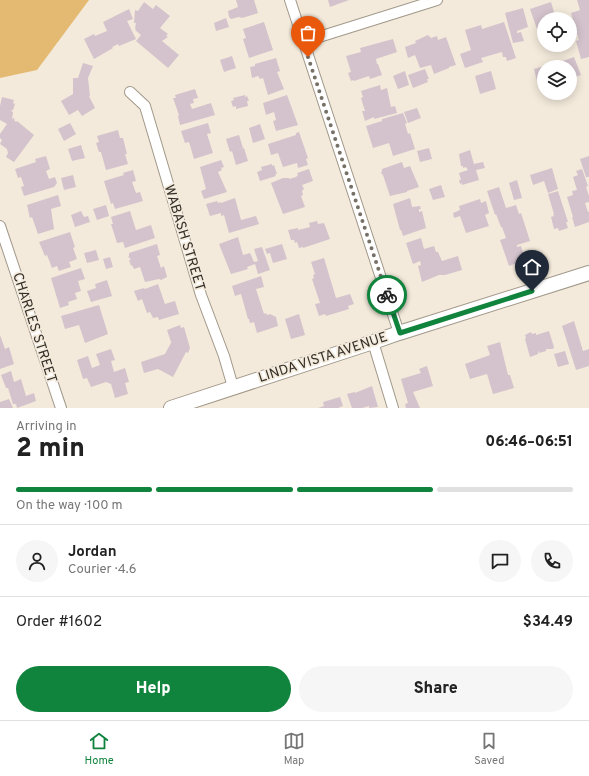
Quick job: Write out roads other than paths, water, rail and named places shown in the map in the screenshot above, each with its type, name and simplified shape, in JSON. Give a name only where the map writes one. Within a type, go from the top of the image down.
[{"type":"main road","name":"LINDA VISTA AVENUE","points":[[171,408],[202,403],[232,387],[589,273]]},
{"type":"street","points":[[290,0],[400,333]]},
{"type":"street","points":[[303,42],[437,0]]},
{"type":"street","name":"WABASH STREET","points":[[130,92],[145,106],[201,295],[224,356],[232,387]]},
{"type":"street","name":"CHARLES STREET","points":[[0,226],[61,408]]},
{"type":"street","points":[[373,342],[393,408]]}]
